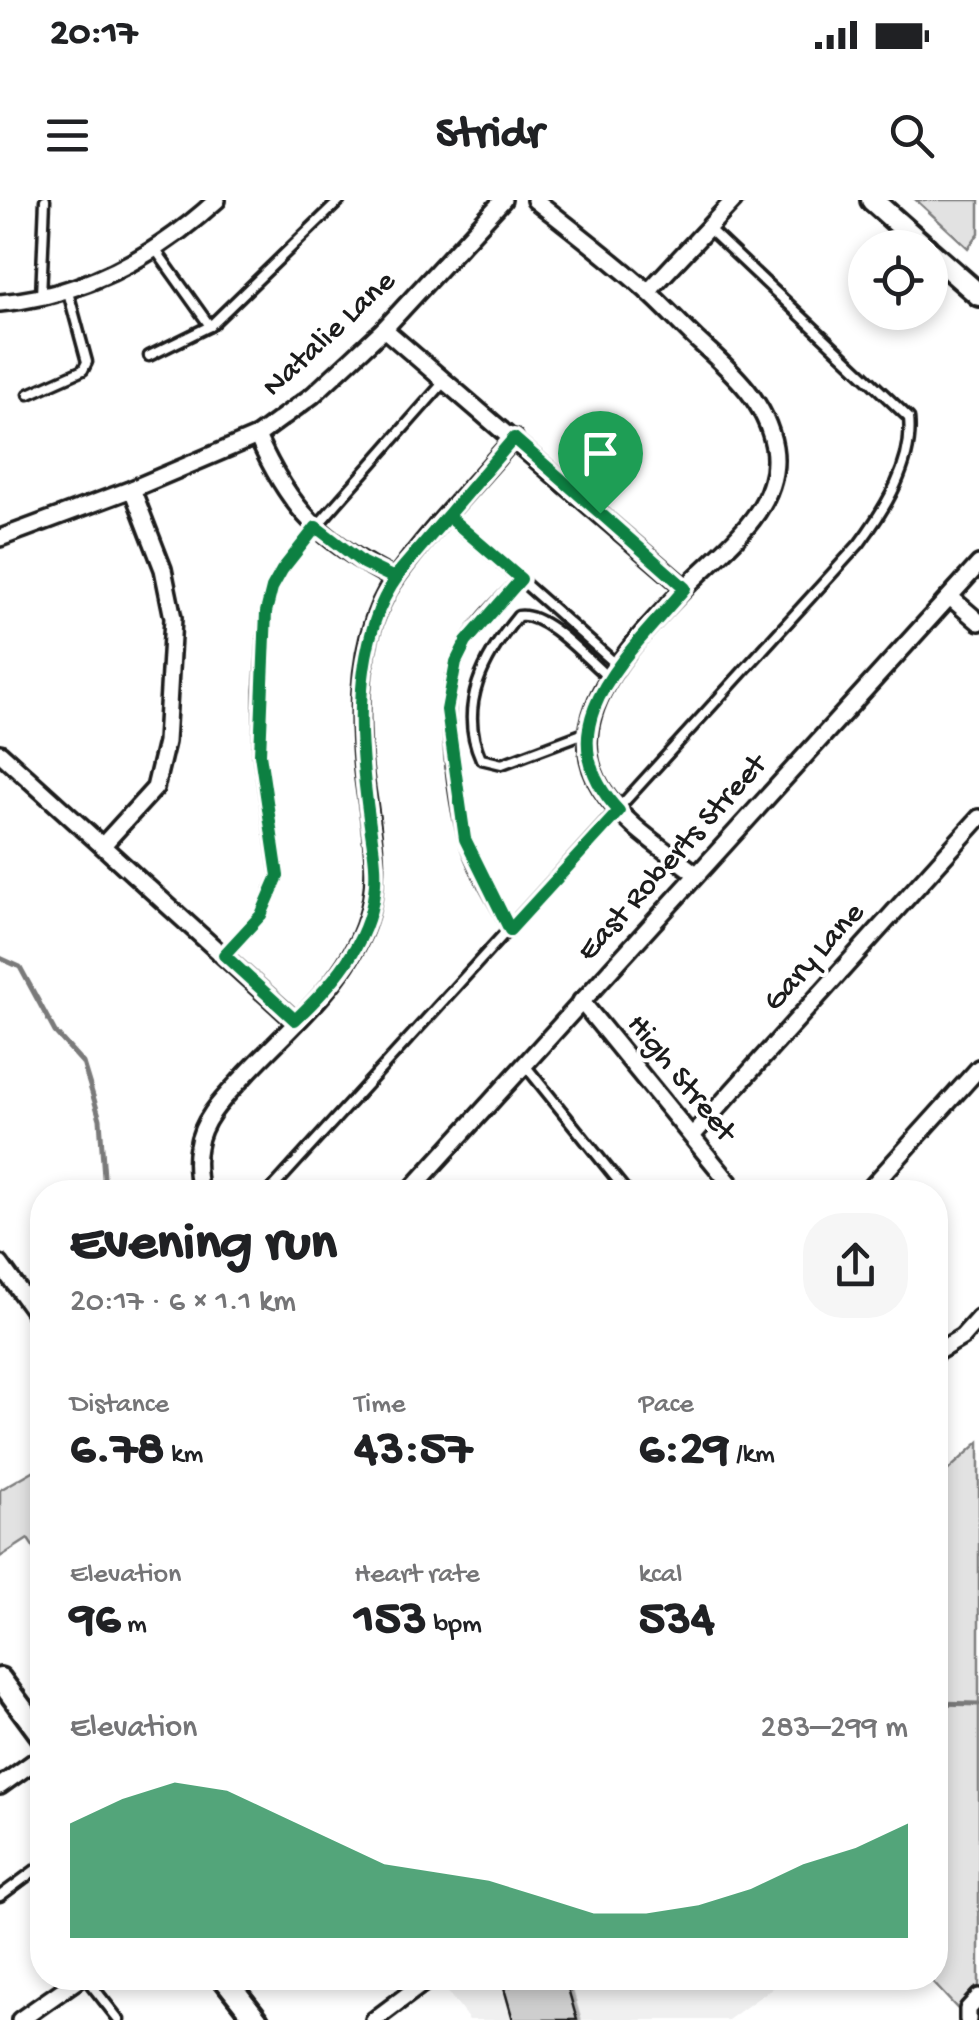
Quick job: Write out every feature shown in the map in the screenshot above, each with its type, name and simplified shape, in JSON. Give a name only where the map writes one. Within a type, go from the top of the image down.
[{"type":"street","points":[[0,303],[68,292],[154,249],[217,200]]},
{"type":"street","name":"Natalie Lane","points":[[0,538],[132,489],[257,436],[313,396],[384,329],[503,200]]},
{"type":"street","points":[[536,200],[648,292],[744,384],[760,408],[774,447],[768,492],[757,514],[685,588],[614,672],[593,707],[586,732],[591,768],[600,787],[619,811],[696,874]]},
{"type":"street","points":[[648,292],[734,200]]},
{"type":"street","points":[[872,200],[906,230]]},
{"type":"street","points":[[948,268],[979,295]]},
{"type":"street","points":[[384,329],[685,588]]},
{"type":"street","points":[[257,436],[278,481],[298,510],[363,563],[394,578]]},
{"type":"street","points":[[200,1180],[198,1144],[215,1108],[324,993],[365,928],[374,894],[374,858],[360,713],[375,620],[394,578],[514,438]]},
{"type":"street","points":[[104,845],[155,788],[166,742],[173,618],[164,569],[132,489]]},
{"type":"street","name":"East Roberts Street","points":[[419,1180],[979,564]]},
{"type":"street","points":[[950,596],[979,622]]},
{"type":"street","points":[[0,753],[295,1020]]},
{"type":"street","name":"Gary Lane","points":[[692,1136],[979,818]]},
{"type":"street","name":"High Street","points":[[581,1001],[727,1180]]},
{"type":"street","points":[[878,1180],[979,1068]]},
{"type":"street","points":[[0,1264],[30,1305]]},
{"type":"street","points":[[948,1345],[962,1337],[979,1318]]},
{"type":"street","points":[[0,1680],[30,1720]]},
{"type":"street","points":[[0,1786],[30,1765]]},
{"type":"street","points":[[20,2020],[65,1990]]},
{"type":"street","points":[[234,1990],[257,2020]]},
{"type":"street","points":[[374,2020],[414,1990]]},
{"type":"street","points":[[965,2019],[979,1997]]},
{"type":"lane","points":[[41,297],[46,200]]},
{"type":"lane","points":[[149,356],[210,326],[340,200]]},
{"type":"lane","points":[[280,1180],[859,544],[891,494],[911,436],[909,418],[708,228]]},
{"type":"lane","points":[[154,249],[210,326]]},
{"type":"lane","points":[[29,394],[83,370],[87,362],[68,292]]},
{"type":"lane","points":[[224,955],[261,915],[278,876],[260,754],[266,612],[272,588],[316,527],[444,382]]},
{"type":"lane","points":[[448,516],[521,579],[614,672]]},
{"type":"lane","points":[[510,930],[465,839],[447,710],[456,662],[466,642],[521,579]]},
{"type":"lane","points":[[586,732],[502,764],[481,759],[473,725],[477,679],[489,654],[518,616],[524,614],[540,617],[614,672]]},
{"type":"lane","points":[[524,1064],[616,1180]]},
{"type":"lane","points":[[0,1896],[30,1874]]},
{"type":"lane","points":[[93,1990],[119,2020]]},
{"type":"shaded area","points":[[916,200],[979,200],[979,233],[968,248]]},
{"type":"shaded area","points":[[979,1442],[979,2020],[968,2020],[940,1990],[948,1990],[948,1470]]},
{"type":"shaded area","points":[[30,1473],[30,1542],[28,1539],[0,1557],[0,1490]]},
{"type":"shaded area","points":[[446,1990],[769,1990],[728,2020],[469,2020]]},
{"type":"building","points":[[505,1990],[568,1990],[577,2020],[513,2020]]},
{"type":"waterway","points":[[0,958],[20,967],[55,1032],[83,1063],[100,1119],[104,1180]]},
{"type":"waterway","points":[[948,1703],[979,1704]]},
{"type":"route","points":[[600,513],[514,438],[394,578],[363,563],[316,527],[282,570],[266,612],[260,690],[260,754],[278,876],[261,915],[224,955],[295,1020],[324,993],[365,928],[374,894],[374,858],[360,738],[367,650],[375,620],[394,578],[448,516],[521,579],[466,642],[456,662],[447,710],[465,839],[510,930],[619,811],[591,768],[586,732],[593,707],[609,678],[685,588],[600,513]]}]
